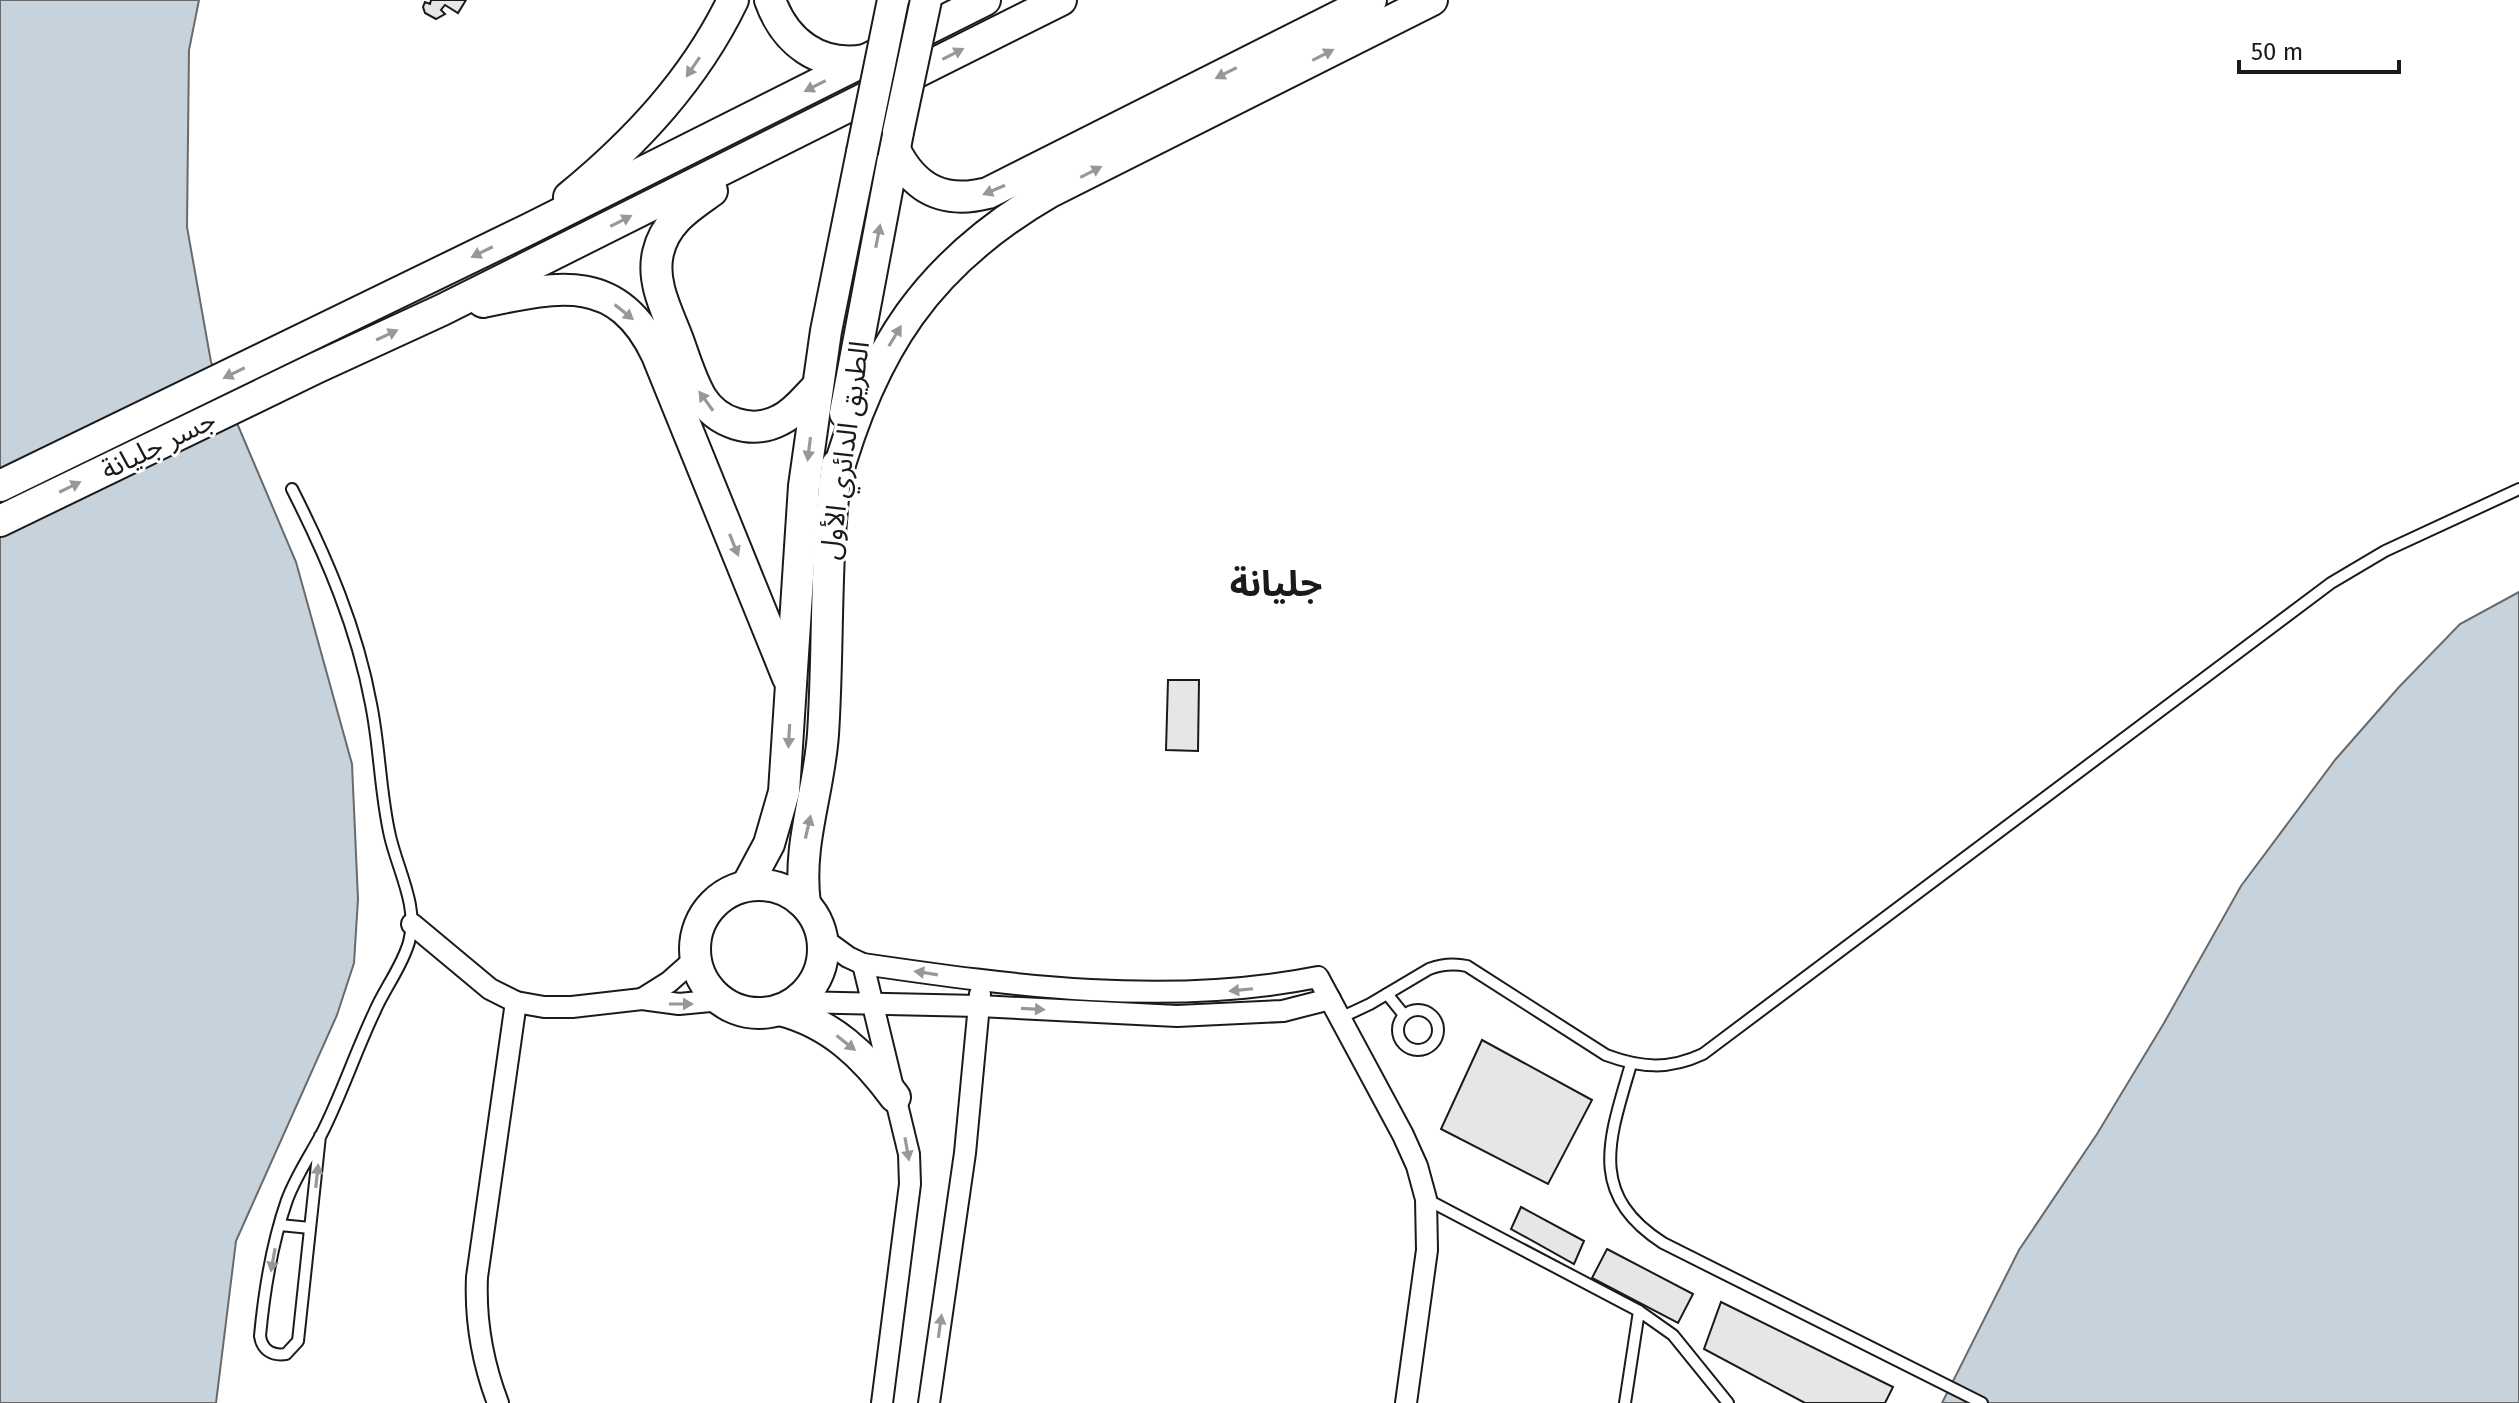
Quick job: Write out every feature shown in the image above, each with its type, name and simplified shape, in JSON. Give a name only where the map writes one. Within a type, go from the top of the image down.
[{"type":"main road","points":[[529,229],[617,156],[670,100],[713,38],[733,0]]},
{"type":"main road","points":[[770,0],[783,29],[803,47],[815,54],[843,61],[871,59]]},
{"type":"main road","points":[[747,885],[769,844],[784,792],[804,486],[816,388],[893,0]]},
{"type":"main road","name":"الطريق الدائري الأول","points":[[805,904],[803,856],[823,738],[826,588],[834,485],[852,369],[926,0]]},
{"type":"main road","points":[[529,229],[985,0]]},
{"type":"main road","points":[[442,310],[1061,0]]},
{"type":"main road","points":[[897,141],[912,177],[925,187],[956,198],[988,193],[1371,0]]},
{"type":"main road","points":[[834,485],[859,407],[906,318],[946,269],[997,225],[1050,192],[1432,0]]},
{"type":"main road","points":[[753,154],[717,187],[686,208],[668,228],[656,264],[658,289],[699,394],[716,414],[740,426],[767,425],[790,414],[816,388]]},
{"type":"main road","name":"جسر جليانة","points":[[0,486],[529,229]]},
{"type":"main road","points":[[442,310],[540,290],[569,288],[597,295],[623,309],[633,319],[657,355],[792,686]]},
{"type":"main road","name":"جسر جليانة","points":[[0,521],[442,310]]},
{"type":"main road","points":[[747,885],[772,886],[805,904],[819,925],[822,962],[813,985],[788,1006],[765,1013],[734,1008],[721,1000],[704,982],[695,959],[696,935],[706,912],[723,895],[747,885]]},
{"type":"main road","points":[[788,1006],[848,1044],[895,1097]]},
{"type":"street","points":[[412,924],[478,981],[516,1002],[544,1007],[572,1007],[642,999],[679,1004],[721,1000]]},
{"type":"street","points":[[822,938],[863,964],[981,981],[1166,993],[1247,989],[1318,977],[1403,1135],[1417,1166],[1426,1199],[1427,1250],[1406,1403]]},
{"type":"street","points":[[642,999],[669,982],[695,959]]},
{"type":"street","points":[[863,964],[909,1154],[910,1184],[882,1403]]},
{"type":"street","points":[[929,1403],[965,1153],[981,981]]},
{"type":"street","points":[[788,1006],[871,1002],[1177,1016],[1283,1011],[1330,999]]},
{"type":"street","points":[[498,1403],[479,1341],[477,1277],[516,1002]]},
{"type":"lane","points":[[292,489],[335,580],[358,648],[371,704],[388,824],[410,903],[412,924],[403,957],[375,1010],[320,1136],[296,1178],[280,1225],[260,1336],[264,1347],[274,1354],[286,1354],[298,1341],[320,1136]]},
{"type":"lane","points":[[1340,1018],[1438,965],[1467,966],[1606,1055],[1631,1064],[1668,1066],[1703,1054],[2331,583],[2385,551],[2519,489]]},
{"type":"lane","points":[[1387,994],[1404,1015]]},
{"type":"lane","points":[[1421,1010],[1432,1015],[1438,1025],[1435,1042],[1419,1050],[1403,1043],[1398,1026],[1404,1015],[1421,1010]]},
{"type":"lane","points":[[1631,1064],[1610,1137],[1609,1155],[1616,1190],[1635,1221],[1663,1243],[1982,1403]]},
{"type":"lane","points":[[1426,1199],[1639,1311],[1673,1335],[1728,1403]]},
{"type":"lane","points":[[280,1225],[310,1228]]},
{"type":"lane","points":[[1625,1403],[1639,1311]]},
{"type":"shaded area","points":[[0,0],[199,0],[189,50],[187,227],[211,362],[296,562],[352,764],[358,899],[354,963],[337,1015],[236,1241],[216,1403],[0,1403]]},
{"type":"shaded area","points":[[2519,592],[2519,1403],[1942,1403],[2019,1250],[2097,1134],[2241,886],[2335,760],[2399,687],[2460,624]]},
{"type":"building","points":[[431,0],[466,0],[458,13],[445,5],[441,10],[445,14],[436,19],[425,13],[423,7],[425,2],[430,4]]},
{"type":"building","points":[[1168,680],[1199,680],[1198,751],[1166,750]]},
{"type":"building","points":[[1482,1040],[1592,1100],[1548,1184],[1441,1129]]},
{"type":"building","points":[[1521,1207],[1584,1241],[1574,1264],[1511,1229]]},
{"type":"building","points":[[1607,1249],[1693,1294],[1678,1323],[1592,1278]]},
{"type":"building","points":[[1721,1302],[1893,1387],[1885,1403],[1805,1403],[1704,1349]]},
{"type":"district","name":"جليانة","points":[[1276,583]]}]
